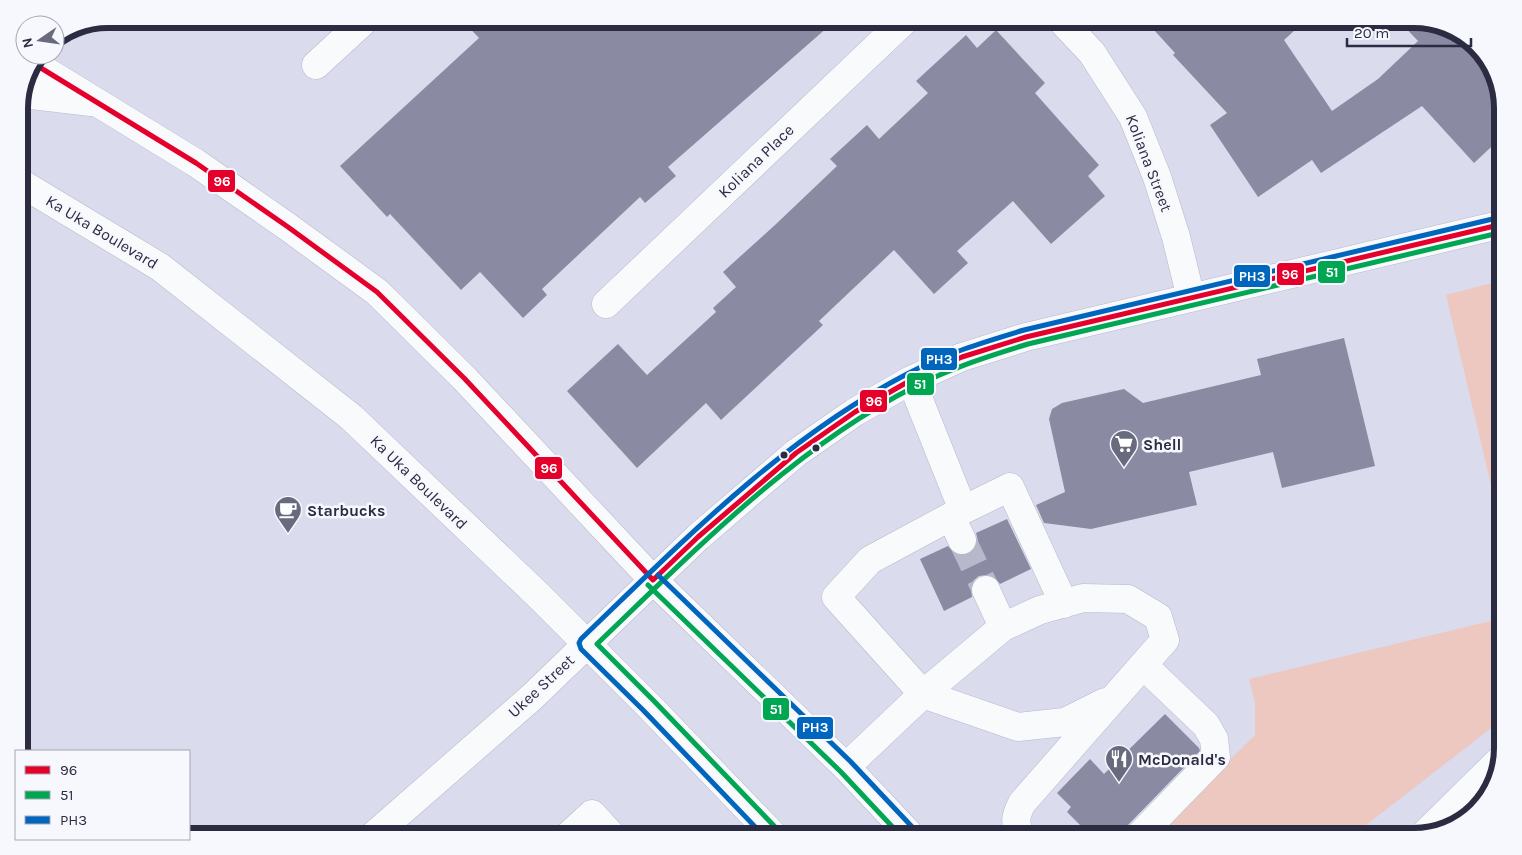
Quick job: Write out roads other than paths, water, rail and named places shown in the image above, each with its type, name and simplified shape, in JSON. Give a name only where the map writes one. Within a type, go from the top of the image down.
[{"type":"main road","points":[[316,65],[356,28]]},
{"type":"main road","name":"Koliana Place","points":[[606,304],[897,28]]},
{"type":"main road","name":"Koliana Street","points":[[1068,28],[1092,53],[1133,117],[1157,177],[1176,237],[1191,298]]},
{"type":"main road","points":[[39,67],[196,163],[378,292],[464,378],[653,580],[846,767],[903,828]]},
{"type":"main road","points":[[29,95],[100,103]]},
{"type":"main road","name":"Ka Uka Boulevard","points":[[28,187],[160,267],[351,417],[648,705],[766,828]]},
{"type":"main road","name":"Ukee Street","points":[[382,828],[532,697],[698,537],[796,453],[855,412],[910,380],[962,357],[1026,337],[1494,226]]},
{"type":"main road","points":[[910,380],[958,522]]},
{"type":"main road","points":[[1064,604],[1010,487],[958,522],[870,560],[836,597],[923,694],[1018,727],[1065,722],[1119,694]]},
{"type":"main road","points":[[986,590],[1003,628]]},
{"type":"main road","points":[[846,767],[923,694],[1003,628],[1040,610],[1083,598],[1128,599],[1158,617],[1165,640],[1022,804],[1016,817],[1017,828]]},
{"type":"main road","points":[[1143,665],[1206,725],[1214,739],[1216,757],[1147,828]]},
{"type":"main road","points":[[1434,825],[1492,768]]},
{"type":"main road","points":[[577,828],[592,814],[605,828]]},
{"type":"tunnel","points":[[962,540],[986,590]]},
{"type":"place","name":"Shell","points":[[1124,468]]},
{"type":"place","name":"Starbucks","points":[[288,534]]},
{"type":"place","name":"McDonald's","points":[[1119,783]]}]
